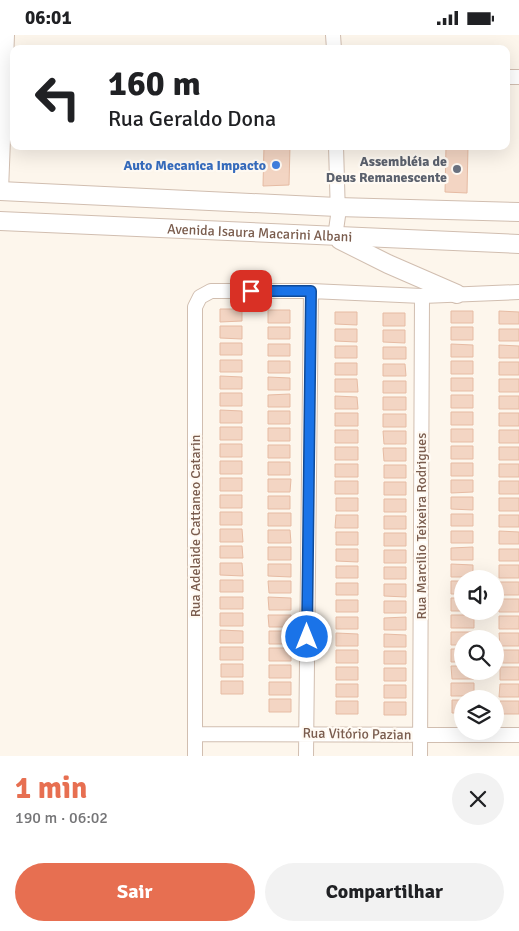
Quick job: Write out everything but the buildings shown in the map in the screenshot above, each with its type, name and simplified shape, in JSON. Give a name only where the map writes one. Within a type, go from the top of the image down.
[{"type":"street","points":[[7,35],[10,75],[0,191],[337,207],[519,212]]},
{"type":"street","points":[[336,150],[336,237],[388,264],[457,294]]},
{"type":"street","name":"Avenida Isaura Macarini Albani","points":[[0,221],[519,244]]},
{"type":"street","name":"Rua Adelaide Cattaneo Catarin","points":[[194,756],[195,307],[200,297],[211,291],[311,291]]},
{"type":"street","points":[[306,756],[311,291],[422,296],[519,292]]},
{"type":"street","name":"Rua Marcilio Teixeira Rodrigues","points":[[420,756],[422,296]]},
{"type":"street","name":"Rua Vitório Pazian","points":[[194,734],[519,735]]},
{"type":"place","name":"Auto Mecanica Impacto","points":[[276,165]]},
{"type":"place","name":"Assembléia de Deus Remanescente","points":[[457,169]]},
{"type":"route","points":[[251,291],[311,291],[307,637]]}]
